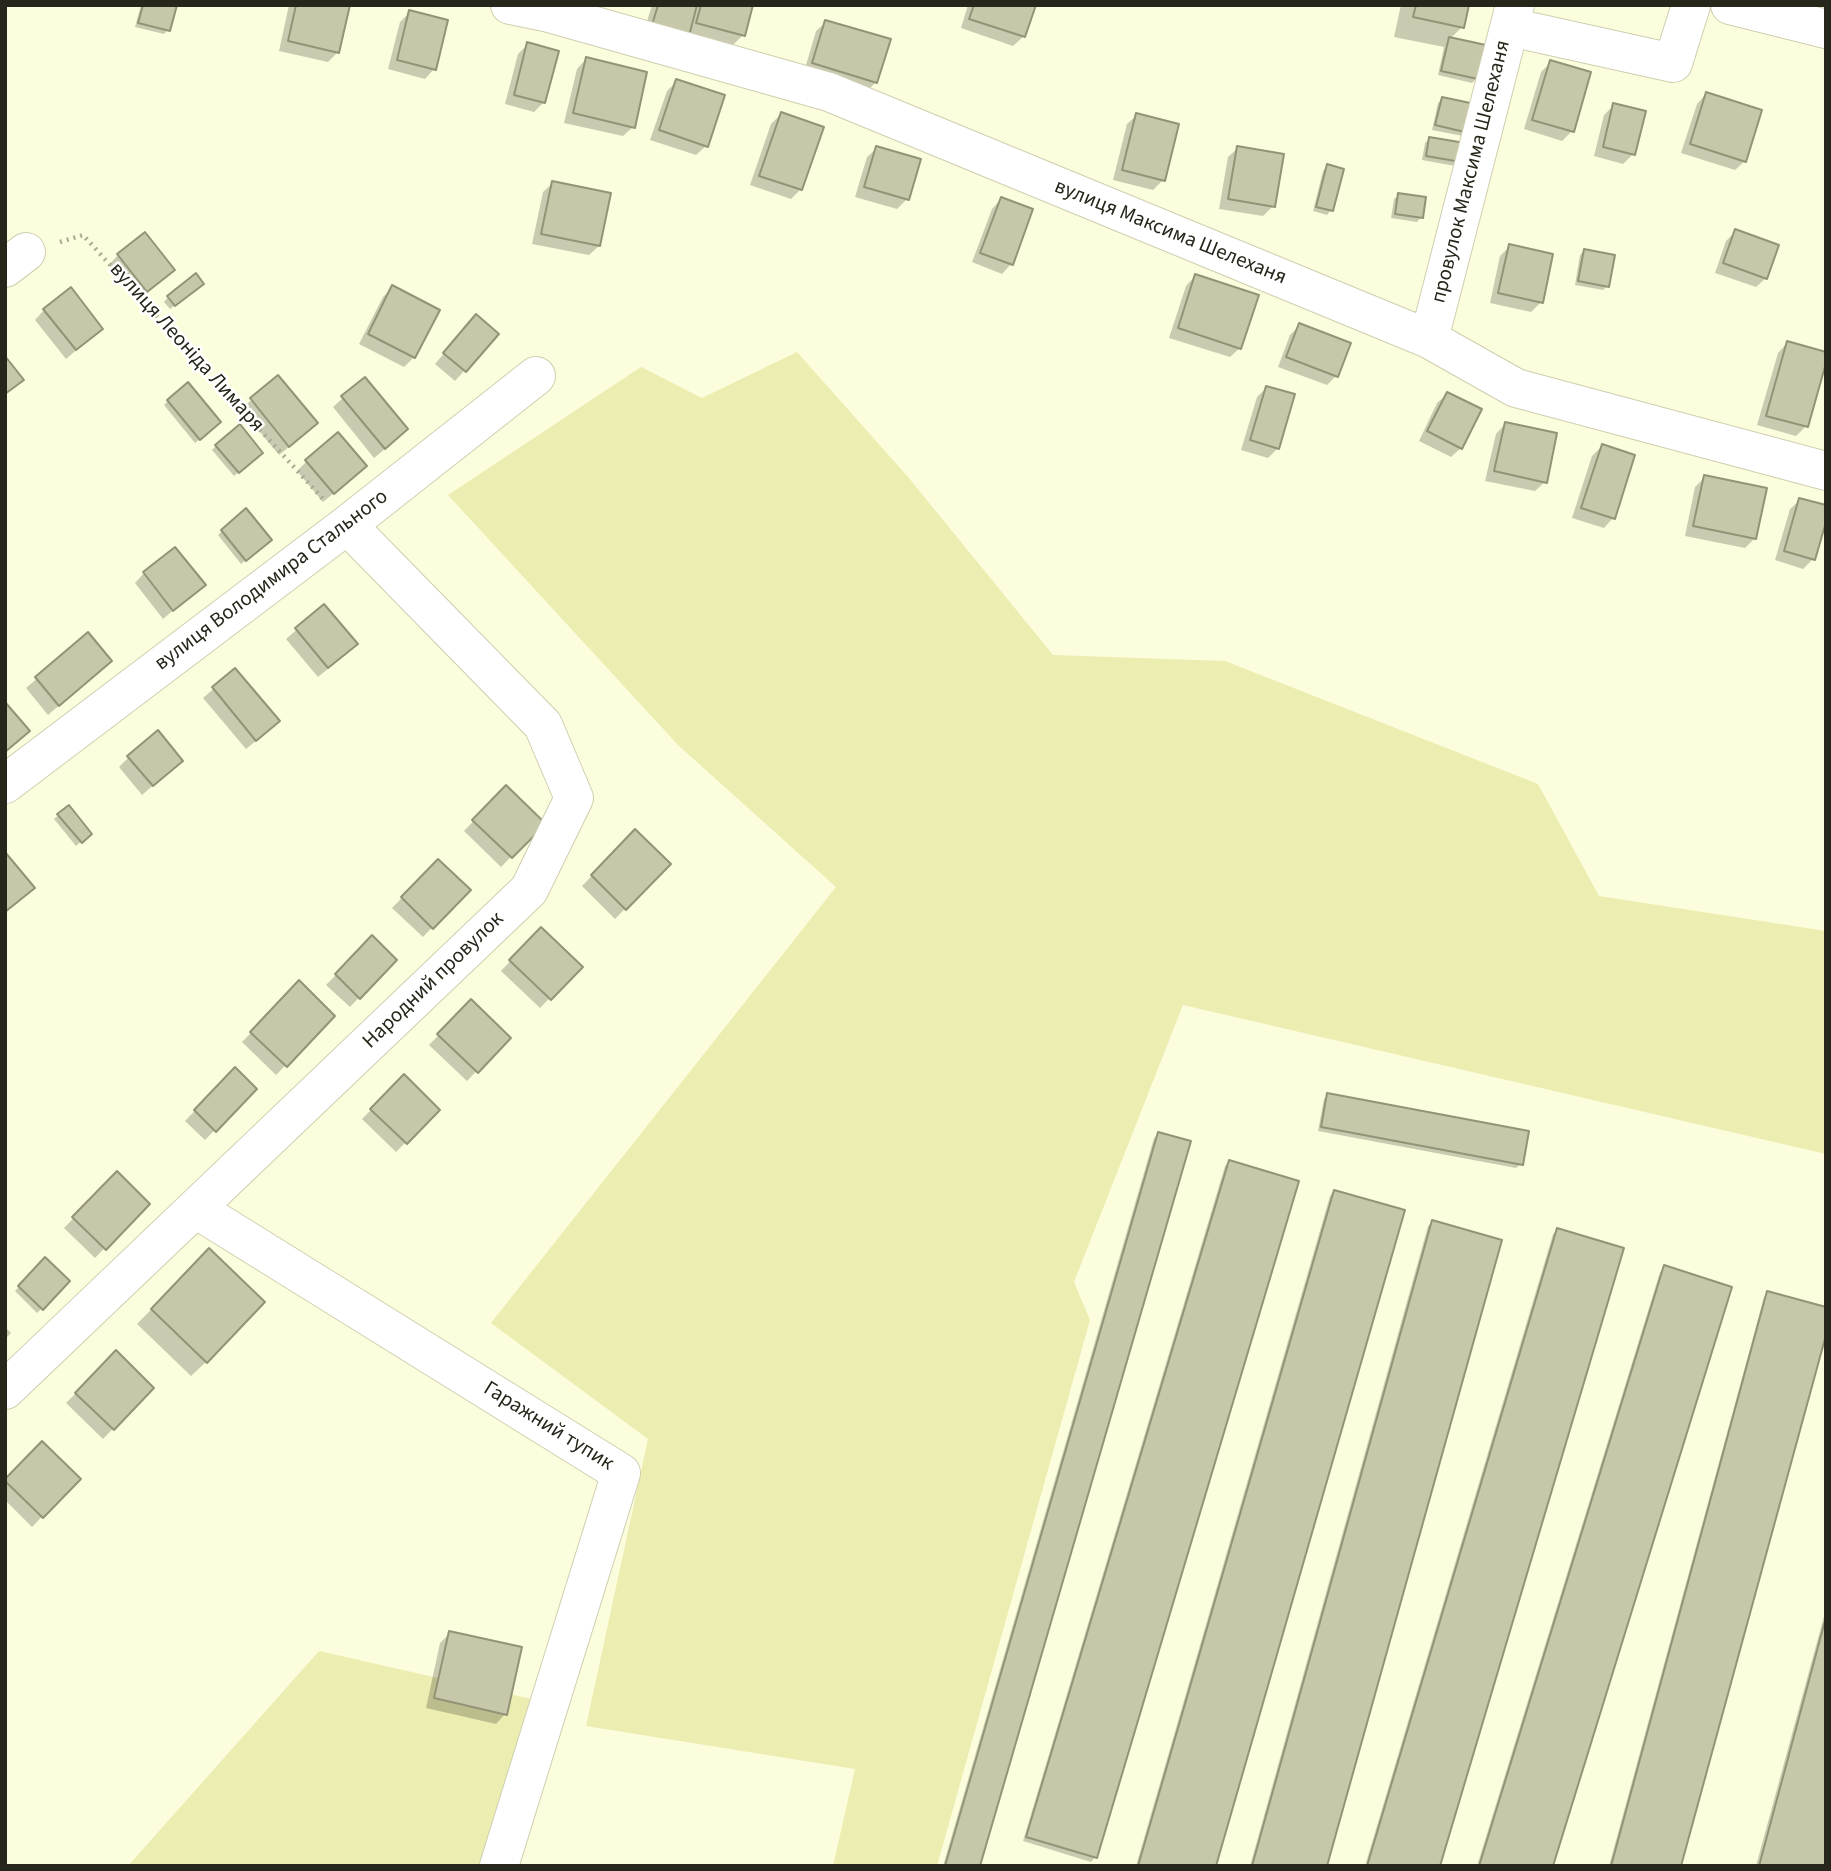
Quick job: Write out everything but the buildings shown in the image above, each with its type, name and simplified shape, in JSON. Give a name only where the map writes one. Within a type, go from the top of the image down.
[{"type":"street","name":"вулиця Максима Шелеханя","points":[[510,5],[549,13],[829,92],[1429,339],[1516,388],[1826,471]]},
{"type":"street","points":[[1513,16],[1673,63],[1691,5]]},
{"type":"street","points":[[1730,5],[1826,29]]},
{"type":"street","name":"провулок Максима Шелеханя","points":[[1429,339],[1513,16]]},
{"type":"street","name":"вулиця Володимира Стального","points":[[5,784],[347,525],[536,376]]},
{"type":"street","name":"Народний провулок","points":[[5,1390],[529,890],[574,798],[542,725],[347,525]]},
{"type":"street","name":"Гаражний тупик","points":[[196,1209],[621,1473],[499,1866]]},
{"type":"path","name":"вулиця Леоніда Лимаря","points":[[16,260],[83,235],[347,525]]},
{"type":"green space","points":[[797,352],[908,477],[1053,655],[1225,661],[1538,784],[1599,896],[1826,931],[1826,1154],[1183,1005],[1074,1282],[1090,1320],[937,1866],[833,1866],[855,1769],[586,1726],[648,1439],[491,1323],[836,887],[678,745],[448,495],[641,367],[702,398]]},
{"type":"green space","points":[[319,1651],[540,1701],[514,1866],[128,1866]]}]
